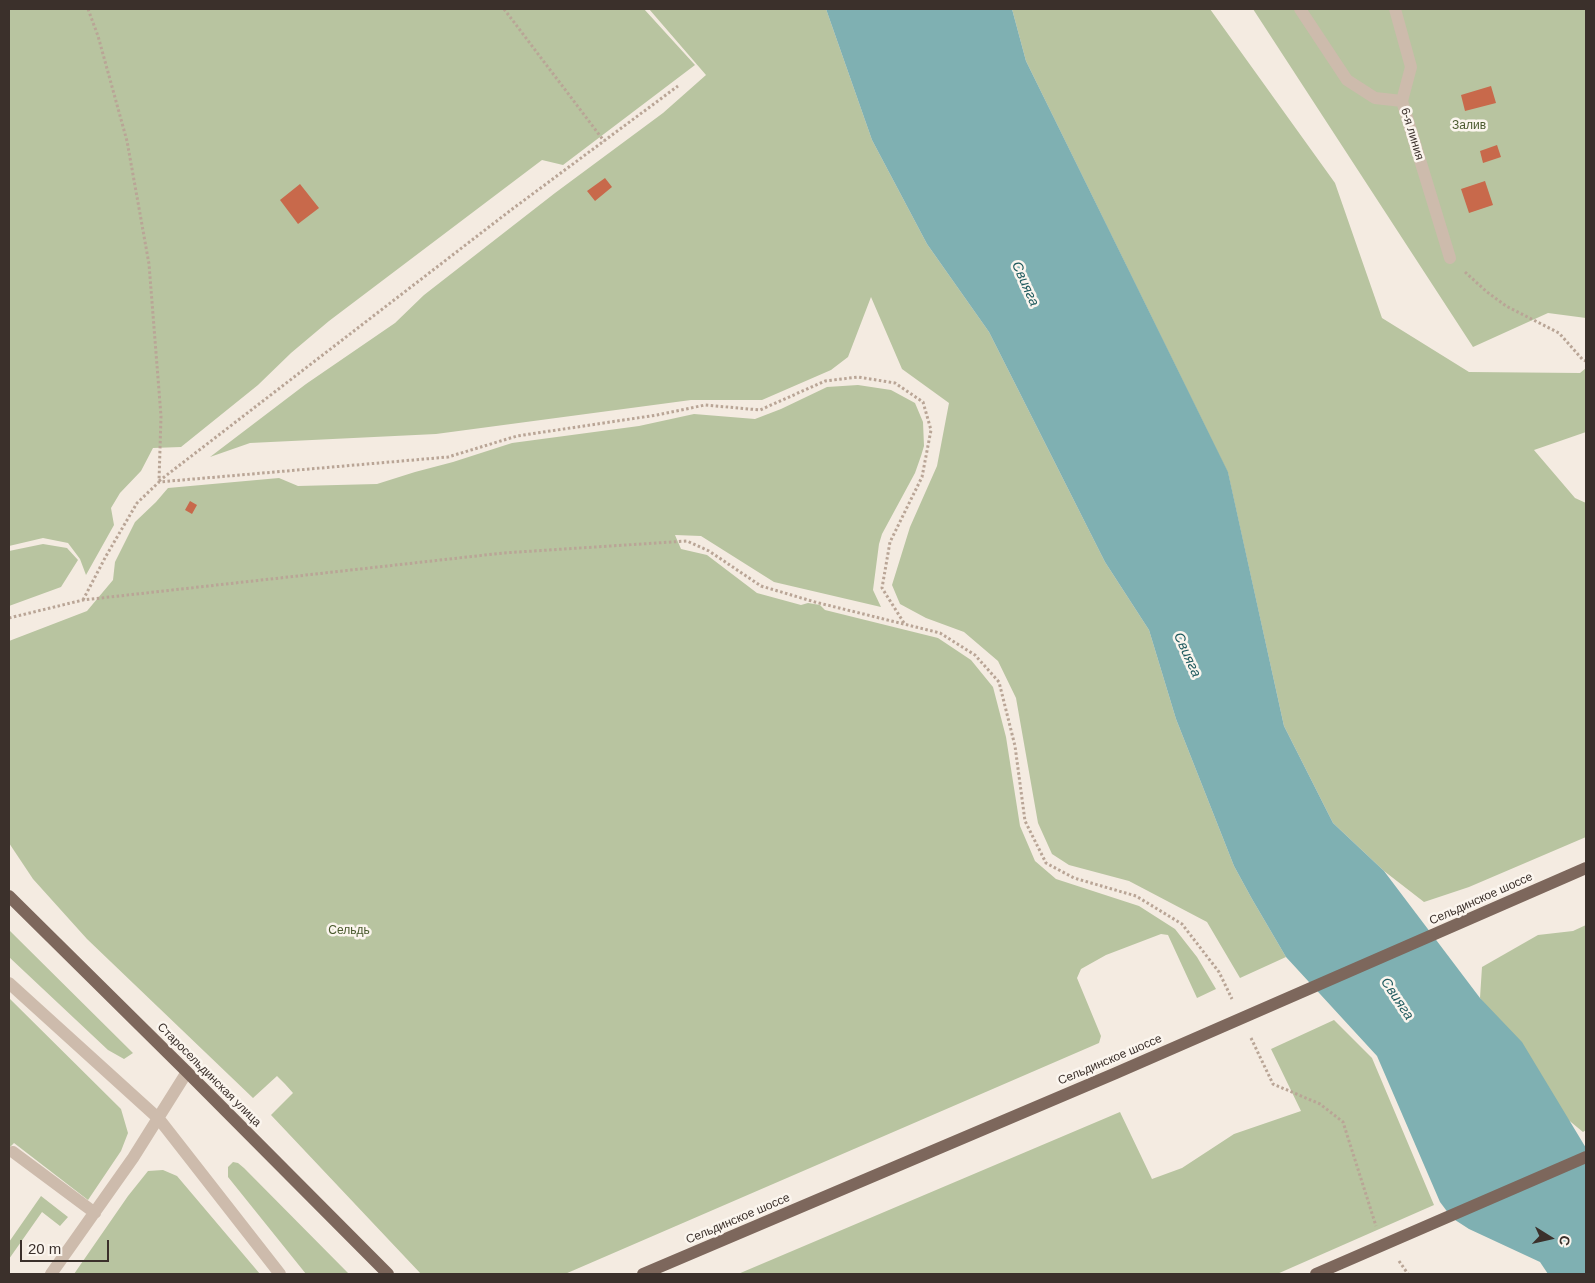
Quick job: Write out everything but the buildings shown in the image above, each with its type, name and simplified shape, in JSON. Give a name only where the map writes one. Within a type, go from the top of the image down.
[{"type":"main road","name":"Сельдинское шоссе","points":[[643,1274],[1116,1073],[1586,868]]},
{"type":"main road","name":"Старосельдинская улица","points":[[9,896],[388,1274]]},
{"type":"main road","points":[[1316,1274],[1586,1158]]},
{"type":"street","points":[[1300,9],[1347,80],[1375,98],[1402,101]]},
{"type":"street","name":"6-я линия","points":[[1395,9],[1411,67],[1402,101],[1450,258]]},
{"type":"street","points":[[9,982],[159,1119],[280,1274]]},
{"type":"street","points":[[51,1274],[159,1119],[187,1072]]},
{"type":"street","points":[[13,1152],[95,1213]]},
{"type":"path","points":[[88,9],[98,36],[127,141],[150,264],[162,416],[158,482]]},
{"type":"path","points":[[504,9],[604,141]]},
{"type":"path","points":[[83,600],[137,503],[158,482],[511,210],[678,86]]},
{"type":"path","points":[[1450,258],[1487,292],[1506,306],[1559,333],[1586,361]]},
{"type":"path","points":[[158,482],[448,457],[517,436],[705,406],[760,410],[826,381],[858,377],[895,383],[923,402],[931,430],[922,477],[890,542],[882,588],[904,624]]},
{"type":"path","points":[[9,618],[83,600],[503,553],[687,541],[709,551],[761,586],[815,602],[940,633],[975,655],[999,682],[1015,746],[1025,821],[1046,864],[1074,878],[1136,896],[1182,924],[1219,972],[1235,1006]]},
{"type":"path","points":[[1248,1032],[1273,1084],[1320,1104],[1343,1122],[1374,1223],[1379,1230]]},
{"type":"path","points":[[1398,1260],[1408,1274]]},
{"type":"green space","points":[[9,9],[644,9],[695,65],[563,165],[542,160],[329,321],[291,353],[258,385],[181,447],[153,448],[141,471],[120,493],[111,508],[114,525],[86,575],[80,559],[68,543],[43,538],[9,546]]},
{"type":"green space","points":[[649,9],[826,9],[872,140],[927,244],[989,332],[1105,562],[1149,630],[1176,719],[1234,866],[1286,957],[1240,978],[1207,922],[1129,881],[1069,865],[1052,854],[1038,823],[1016,698],[998,661],[964,632],[926,618],[900,604],[892,585],[910,527],[937,466],[949,403],[902,369],[871,297],[848,357],[831,370],[762,400],[691,400],[436,434],[250,443],[210,457],[306,384],[395,323],[424,295],[555,193],[663,113],[706,75]]},
{"type":"green space","points":[[1012,9],[1210,9],[1335,183],[1382,318],[1469,372],[1580,373],[1586,368],[1586,432],[1534,450],[1575,498],[1586,503],[1586,837],[1469,887],[1424,902],[1384,871],[1333,823],[1284,726],[1228,473],[1026,61]]},
{"type":"green space","name":"Залив","points":[[1253,9],[1586,9],[1586,318],[1548,313],[1473,347]]},
{"type":"green space","name":"Сельдь","points":[[858,385],[891,390],[915,403],[923,422],[924,446],[915,473],[882,534],[879,544],[873,590],[881,607],[774,582],[701,536],[675,535],[681,549],[707,555],[757,593],[801,605],[808,603],[820,605],[825,610],[938,638],[971,660],[993,687],[1006,737],[1020,826],[1035,861],[1056,879],[1139,906],[1175,929],[1197,957],[1216,989],[1197,998],[1168,935],[1161,934],[1106,955],[1081,969],[1077,978],[1101,1036],[1099,1043],[565,1274],[421,1274],[271,1115],[293,1093],[285,1084],[277,1076],[253,1098],[87,939],[33,879],[9,843],[9,641],[87,611],[113,580],[115,562],[135,522],[168,488],[279,478],[298,486],[377,484],[512,443],[639,426],[694,414],[755,419],[827,387]]},
{"type":"green space","points":[[43,544],[67,548],[78,560],[61,587],[9,606],[9,551]]},
{"type":"green space","points":[[1586,925],[1586,1130],[1583,1132],[1566,1118],[1480,998],[1482,967],[1538,935],[1573,931]]},
{"type":"green space","points":[[9,930],[133,1053],[124,1059],[108,1050],[9,957]]},
{"type":"green space","points":[[9,998],[121,1109],[128,1133],[121,1151],[88,1200],[14,1143],[9,1148]]},
{"type":"green space","points":[[1334,1020],[1372,1058],[1434,1205],[1277,1274],[738,1274],[1120,1112],[1152,1179],[1182,1168],[1234,1134],[1301,1111],[1271,1049]]},
{"type":"green space","points":[[233,1162],[238,1163],[244,1168],[349,1274],[306,1274],[228,1177],[228,1167]]},
{"type":"green space","points":[[163,1170],[177,1176],[260,1274],[74,1274],[128,1196],[148,1171]]},
{"type":"green space","points":[[41,1196],[68,1217],[60,1226],[42,1212],[9,1259],[9,1242]]},
{"type":"water","name":"Свияга","points":[[826,9],[1012,9],[1026,61],[1228,472],[1284,726],[1333,823],[1384,871],[1480,998],[1522,1042],[1586,1148],[1586,1274],[1548,1274],[1540,1262],[1469,1229],[1452,1218],[1440,1202],[1377,1056],[1286,957],[1234,866],[1176,719],[1149,630],[1105,562],[989,332],[927,244],[872,140]]}]
